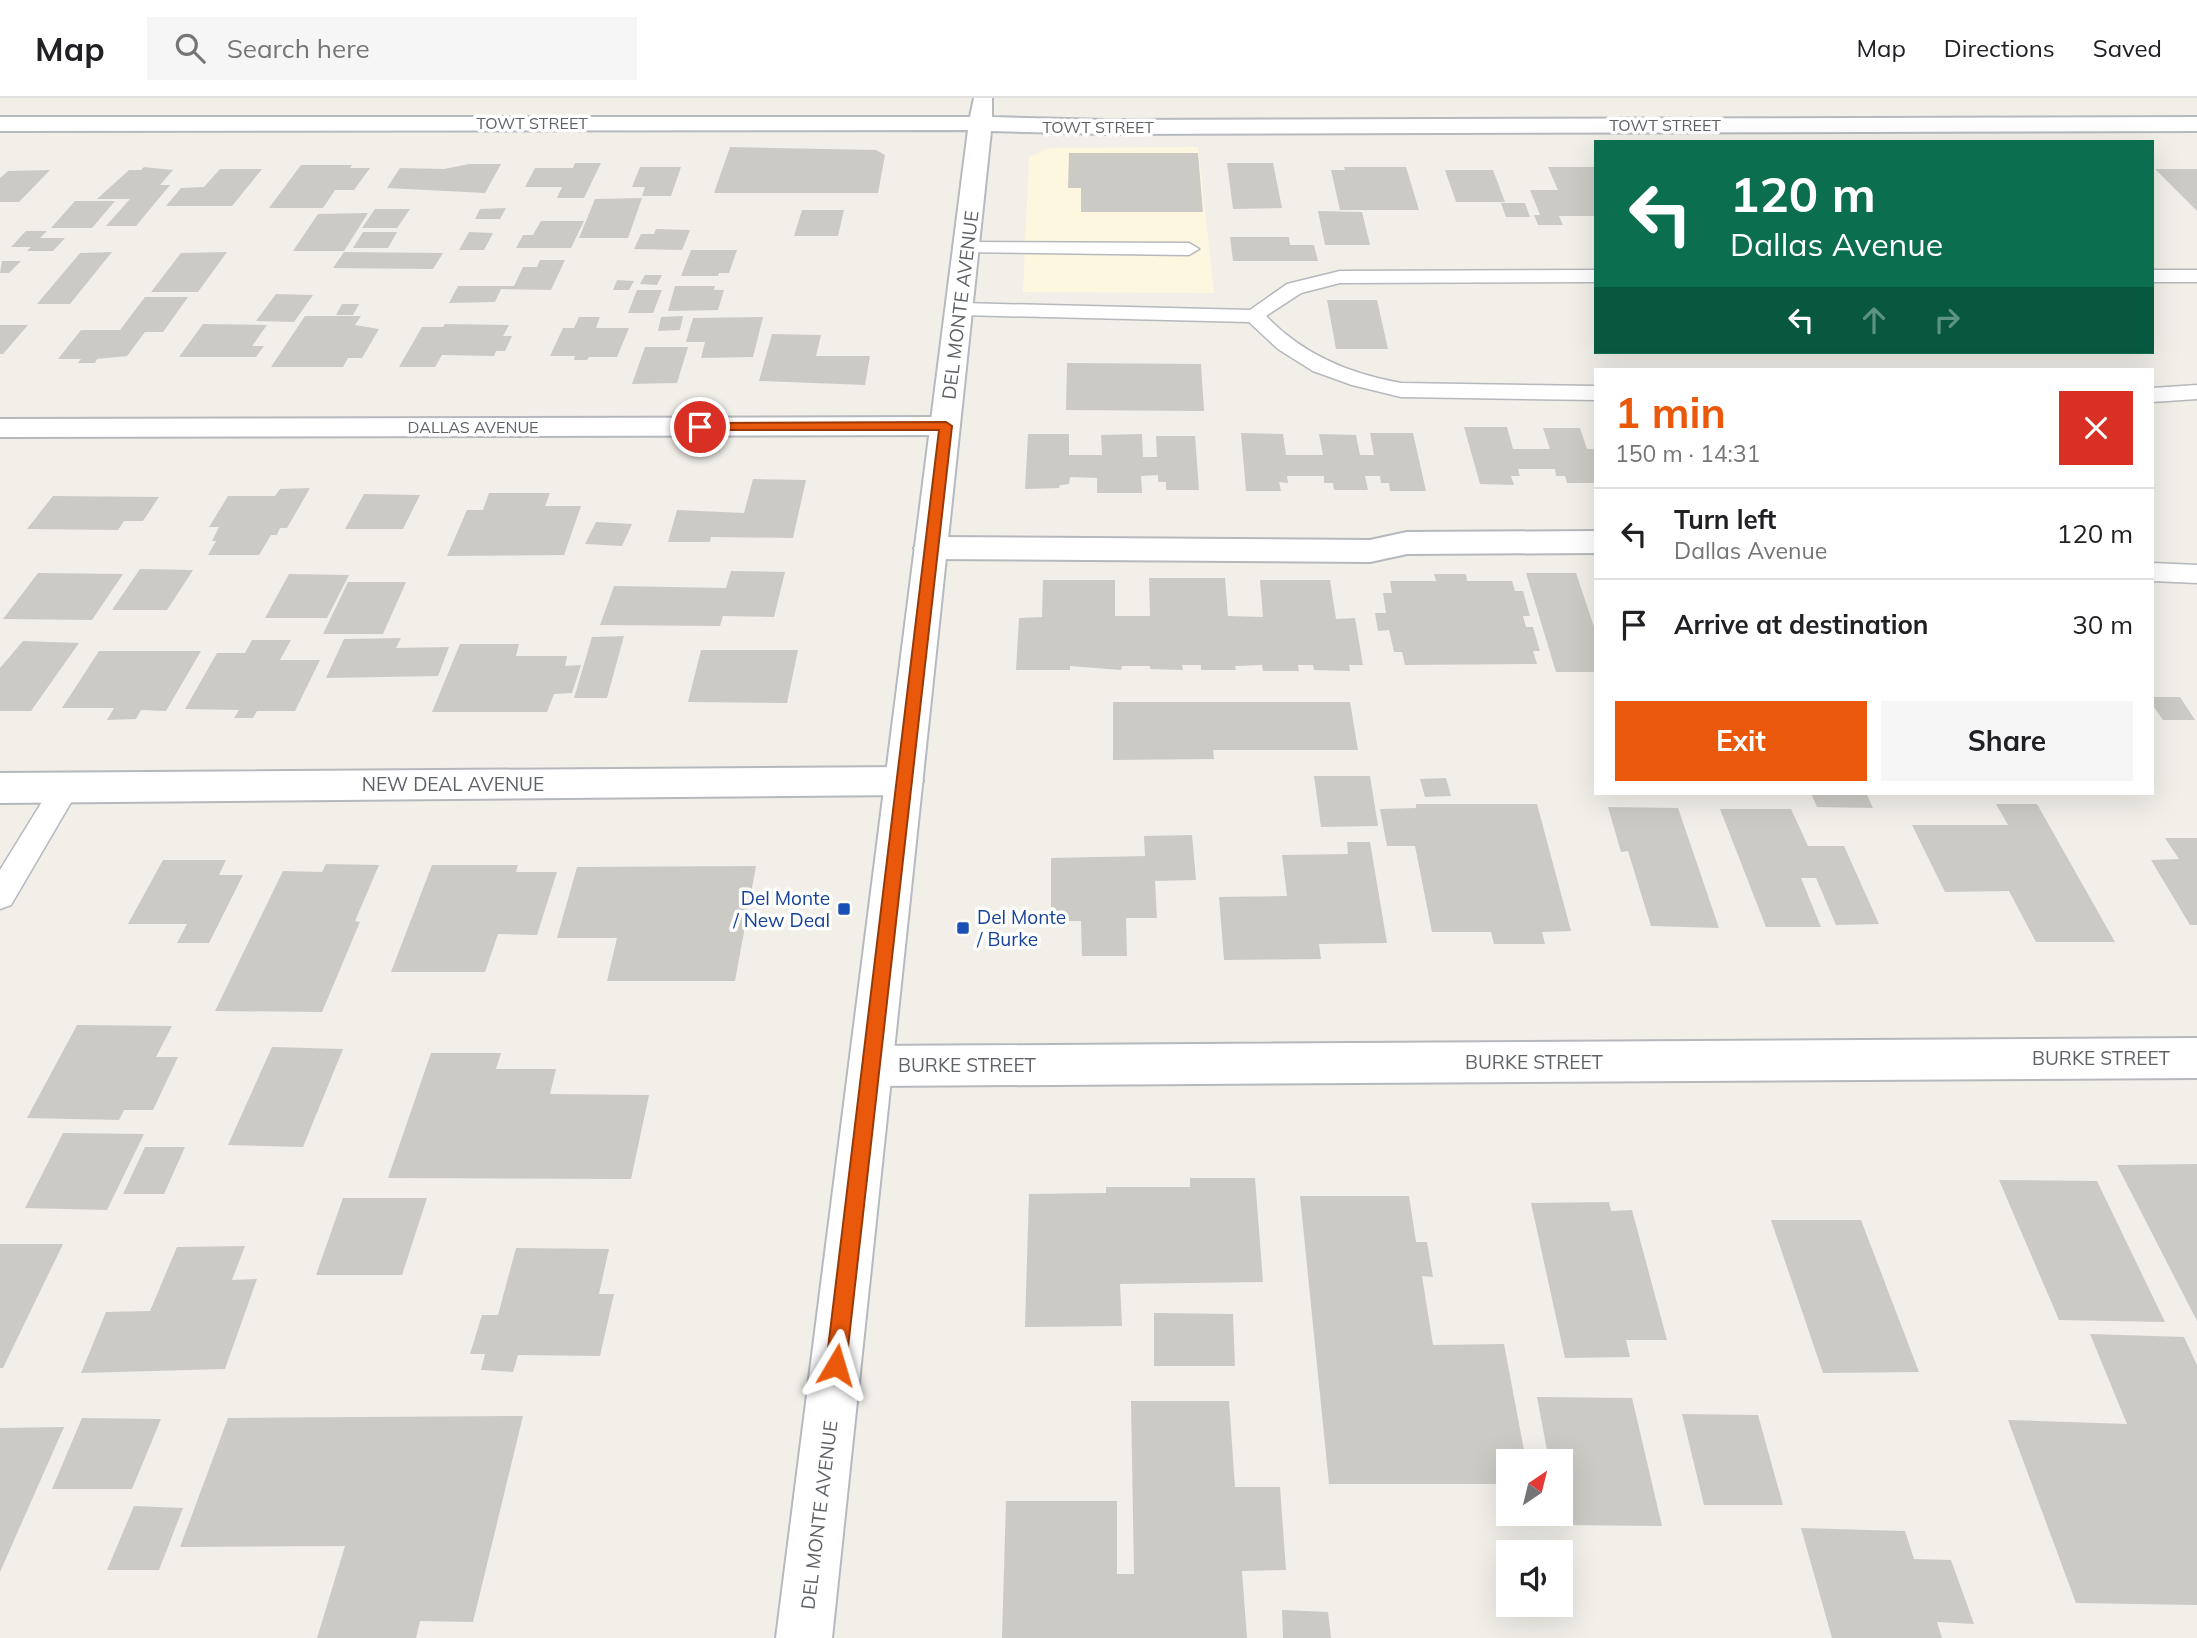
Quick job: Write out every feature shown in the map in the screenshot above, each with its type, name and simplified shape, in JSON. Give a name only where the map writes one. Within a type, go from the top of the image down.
[{"type":"street","name":"TOWT STREET","points":[[0,124],[982,111],[1094,127],[2197,124]]},
{"type":"street","name":"DEL MONTE AVENUE","points":[[804,1638],[982,111]]},
{"type":"street","name":"DALLAS AVENUE","points":[[0,428],[946,426]]},
{"type":"street","points":[[930,548],[1370,551],[1407,543],[1594,542]]},
{"type":"street","name":"NEW DEAL AVENUE","points":[[0,788],[905,780]]},
{"type":"street","name":"BURKE STREET","points":[[871,1066],[2197,1058]]},
{"type":"lane","points":[[967,248],[1189,249]]},
{"type":"lane","points":[[961,309],[1255,316],[1287,291],[1302,284],[1340,277],[1594,276]]},
{"type":"lane","points":[[2154,276],[2197,276]]},
{"type":"lane","points":[[1255,316],[1268,332],[1307,359],[1355,381],[1377,386],[1401,390],[1594,393]]},
{"type":"lane","points":[[2154,395],[2197,392]]},
{"type":"lane","points":[[2154,572],[2197,574]]},
{"type":"lane","points":[[0,896],[66,787]]},
{"type":"shaded area","points":[[1198,147],[1214,293],[1023,292],[1029,157],[1050,148]]},
{"type":"building","points":[[730,147],[876,150],[885,155],[878,193],[714,193]]},
{"type":"building","points":[[1069,153],[1198,153],[1203,212],[1081,212],[1081,188],[1068,188]]},
{"type":"building","points":[[575,163],[601,163],[584,198],[557,198],[562,187],[525,187],[535,168],[573,168]]},
{"type":"building","points":[[1227,163],[1273,163],[1282,208],[1233,209]]},
{"type":"building","points":[[469,164],[501,164],[485,193],[387,188],[400,168],[444,169]]},
{"type":"building","points":[[301,165],[352,165],[350,168],[370,168],[354,190],[335,190],[323,208],[269,208]]},
{"type":"building","points":[[144,167],[173,170],[160,185],[170,185],[136,226],[106,226],[130,199],[97,199],[129,170],[141,170]]},
{"type":"building","points":[[640,167],[681,167],[671,196],[642,196],[645,187],[632,187]]},
{"type":"building","points":[[1344,167],[1406,167],[1419,210],[1340,210],[1331,170],[1345,170]]},
{"type":"building","points":[[1548,167],[1594,167],[1594,216],[1559,216],[1563,225],[1538,225],[1534,215],[1540,215],[1530,190],[1558,190]]},
{"type":"building","points":[[220,169],[262,169],[232,206],[166,206],[181,188],[204,187]]},
{"type":"building","points":[[2155,169],[2197,169],[2197,211]]},
{"type":"building","points":[[50,170],[19,202],[0,202],[0,178],[8,171]]},
{"type":"building","points":[[1445,170],[1493,170],[1505,202],[1456,202]]},
{"type":"building","points":[[642,198],[628,238],[579,238],[595,199]]},
{"type":"building","points":[[75,201],[115,201],[92,228],[51,228]]},
{"type":"building","points":[[1501,203],[1525,203],[1530,217],[1506,217]]},
{"type":"building","points":[[506,208],[500,219],[475,219],[480,209]]},
{"type":"building","points":[[375,209],[410,209],[397,228],[362,228]]},
{"type":"building","points":[[802,210],[844,210],[838,236],[794,236]]},
{"type":"building","points":[[1318,211],[1362,212],[1370,245],[1325,245]]},
{"type":"building","points":[[368,213],[344,251],[293,251],[318,214]]},
{"type":"building","points":[[541,221],[584,221],[571,248],[516,248],[523,235],[533,235]]},
{"type":"building","points":[[656,229],[690,230],[682,250],[634,249],[641,234],[654,234]]},
{"type":"building","points":[[26,231],[47,231],[40,238],[65,238],[53,251],[27,251],[31,247],[11,247]]},
{"type":"building","points":[[363,232],[397,232],[388,248],[353,248]]},
{"type":"building","points":[[469,232],[493,233],[484,250],[459,250]]},
{"type":"building","points":[[1230,237],[1289,237],[1290,245],[1314,245],[1318,261],[1233,261]]},
{"type":"building","points":[[691,250],[737,250],[729,273],[719,273],[718,276],[681,276]]},
{"type":"building","points":[[112,252],[70,304],[37,304],[80,253]]},
{"type":"building","points":[[227,252],[198,292],[151,292],[181,253]]},
{"type":"building","points":[[344,252],[443,253],[433,269],[333,268]]},
{"type":"building","points":[[540,260],[565,260],[551,290],[501,289],[495,302],[449,303],[458,286],[514,286],[523,267],[537,267]]},
{"type":"building","points":[[2,261],[21,261],[9,273],[0,273]]},
{"type":"building","points":[[645,275],[662,275],[657,285],[640,284]]},
{"type":"building","points":[[617,280],[634,281],[629,290],[613,290]]},
{"type":"building","points":[[675,286],[715,286],[714,290],[724,290],[718,310],[668,311]]},
{"type":"building","points":[[637,290],[662,290],[653,313],[628,313]]},
{"type":"building","points":[[276,294],[313,295],[294,322],[256,321]]},
{"type":"building","points":[[145,297],[188,297],[163,332],[145,332],[127,356],[97,359],[95,363],[78,363],[81,359],[58,359],[81,330],[120,330]]},
{"type":"building","points":[[1327,300],[1377,300],[1388,349],[1336,349]]},
{"type":"building","points":[[342,304],[359,304],[353,315],[336,315]]},
{"type":"building","points":[[305,316],[361,316],[355,325],[379,329],[362,358],[348,358],[343,367],[271,367]]},
{"type":"building","points":[[683,316],[680,330],[658,331],[661,317]]},
{"type":"building","points":[[579,317],[600,317],[596,328],[629,328],[617,357],[574,360],[575,356],[550,356],[563,328],[574,328]]},
{"type":"building","points":[[763,317],[753,357],[701,358],[705,342],[686,342],[693,318]]},
{"type":"building","points":[[203,324],[267,325],[252,346],[264,346],[256,357],[179,357]]},
{"type":"building","points":[[445,324],[509,325],[503,336],[512,336],[505,351],[496,351],[494,356],[442,355],[435,367],[399,367],[422,327],[443,327]]},
{"type":"building","points":[[0,325],[28,325],[3,354],[0,354]]},
{"type":"building","points":[[772,334],[821,335],[816,356],[870,356],[865,385],[759,381]]},
{"type":"building","points":[[645,347],[688,347],[677,383],[632,384]]},
{"type":"building","points":[[1067,363],[1201,364],[1204,411],[1066,410]]},
{"type":"building","points":[[1464,427],[1507,427],[1513,449],[1550,449],[1543,428],[1580,428],[1587,449],[1594,449],[1594,483],[1567,483],[1565,476],[1556,476],[1555,469],[1518,469],[1520,476],[1511,476],[1514,485],[1480,484]]},
{"type":"building","points":[[1241,433],[1283,434],[1286,455],[1323,455],[1319,434],[1356,435],[1360,455],[1374,455],[1370,433],[1413,433],[1426,491],[1390,491],[1389,483],[1381,483],[1380,476],[1365,476],[1368,490],[1334,490],[1333,483],[1324,483],[1324,476],[1287,476],[1288,483],[1279,482],[1281,491],[1246,491]]},
{"type":"building","points":[[1028,434],[1069,434],[1069,455],[1102,455],[1101,435],[1142,434],[1143,457],[1157,457],[1156,436],[1195,436],[1199,490],[1166,490],[1166,482],[1158,482],[1158,475],[1141,476],[1142,493],[1097,493],[1097,478],[1070,477],[1069,484],[1060,485],[1059,488],[1025,489]]},
{"type":"building","points":[[753,479],[806,480],[793,538],[711,537],[710,542],[668,542],[677,510],[744,513]]},
{"type":"building","points":[[310,488],[287,528],[280,528],[277,535],[271,535],[259,555],[208,555],[216,541],[212,541],[219,527],[209,527],[228,496],[275,496],[280,489]]},
{"type":"building","points":[[489,493],[550,493],[545,506],[581,506],[564,555],[447,556],[467,510],[483,510]]},
{"type":"building","points":[[364,494],[420,495],[403,529],[345,529]]},
{"type":"building","points":[[53,496],[159,497],[143,521],[124,521],[118,530],[27,529]]},
{"type":"building","points":[[596,522],[632,524],[622,546],[585,544]]},
{"type":"building","points":[[140,569],[193,570],[167,610],[112,610]]},
{"type":"building","points":[[731,571],[785,572],[774,617],[723,616],[720,626],[600,625],[614,586],[726,588]]},
{"type":"building","points":[[38,573],[123,574],[92,620],[3,619]]},
{"type":"building","points":[[1526,573],[1576,573],[1594,627],[1594,672],[1556,672]]},
{"type":"building","points":[[289,574],[349,575],[327,618],[265,618]]},
{"type":"building","points":[[1434,574],[1466,574],[1467,581],[1512,581],[1515,591],[1523,591],[1530,616],[1523,616],[1526,627],[1533,627],[1540,651],[1533,651],[1537,664],[1405,665],[1402,652],[1394,652],[1389,630],[1378,631],[1375,613],[1386,613],[1383,593],[1392,593],[1390,581],[1436,581]]},
{"type":"building","points":[[1149,578],[1225,578],[1228,616],[1263,617],[1260,580],[1330,580],[1336,619],[1355,618],[1363,665],[1349,665],[1350,671],[1314,670],[1313,665],[1298,665],[1299,671],[1263,671],[1262,665],[1235,666],[1236,670],[1201,670],[1201,665],[1182,665],[1183,670],[1150,669],[1150,666],[1122,666],[1121,670],[1070,666],[1070,670],[1016,670],[1019,618],[1042,617],[1043,580],[1115,580],[1115,616],[1150,616]]},
{"type":"building","points":[[348,582],[406,582],[383,634],[323,634]]},
{"type":"building","points":[[624,636],[607,698],[574,698],[592,637]]},
{"type":"building","points":[[401,638],[396,648],[449,647],[438,676],[326,678],[344,639]]},
{"type":"building","points":[[252,640],[291,640],[280,660],[320,660],[295,711],[257,711],[253,718],[234,718],[239,710],[185,709],[217,653],[245,653]]},
{"type":"building","points":[[23,641],[79,643],[31,711],[0,711],[0,668]]},
{"type":"building","points":[[460,644],[519,644],[516,656],[567,656],[565,666],[581,665],[572,693],[554,694],[547,712],[432,712]]},
{"type":"building","points":[[701,650],[798,650],[787,703],[688,702]]},
{"type":"building","points":[[99,651],[201,651],[166,711],[141,710],[136,719],[107,720],[114,708],[62,708]]},
{"type":"building","points":[[2154,697],[2180,697],[2195,720],[2163,720],[2154,707]]},
{"type":"building","points":[[1113,702],[1350,702],[1358,750],[1213,750],[1214,759],[1113,760]]},
{"type":"building","points":[[1314,776],[1370,776],[1378,826],[1321,827]]},
{"type":"building","points":[[1446,778],[1451,796],[1425,797],[1420,779]]},
{"type":"building","points":[[1812,795],[1867,795],[1873,808],[1817,807]]},
{"type":"building","points":[[1416,804],[1537,804],[1571,931],[1542,932],[1545,944],[1494,944],[1491,932],[1432,932],[1415,846],[1387,846],[1380,809],[1416,808]]},
{"type":"building","points":[[1996,804],[2037,804],[2115,942],[2036,942],[2009,891],[1945,892],[1912,825],[2008,825]]},
{"type":"building","points":[[1608,807],[1678,808],[1719,928],[1651,926],[1628,851],[1621,852]]},
{"type":"building","points":[[1720,809],[1791,809],[1808,846],[1844,846],[1879,924],[1836,925],[1816,878],[1801,878],[1821,927],[1766,927]]},
{"type":"building","points":[[1192,835],[1196,880],[1155,881],[1157,918],[1126,918],[1127,956],[1082,956],[1081,921],[1051,921],[1051,858],[1145,856],[1144,836]]},
{"type":"building","points":[[2165,838],[2197,838],[2197,925],[2190,925],[2151,860],[2179,859]]},
{"type":"building","points":[[1347,842],[1370,842],[1387,943],[1319,944],[1321,959],[1224,960],[1219,897],[1287,896],[1282,855],[1348,854]]},
{"type":"building","points":[[163,860],[226,860],[219,875],[243,875],[209,943],[177,943],[187,924],[128,924]]},
{"type":"building","points":[[326,864],[379,865],[355,921],[360,922],[322,1012],[215,1011],[283,871],[322,872]]},
{"type":"building","points":[[432,865],[518,865],[516,872],[557,872],[537,935],[498,934],[485,972],[391,972]]},
{"type":"building","points":[[756,866],[735,981],[607,981],[617,938],[557,938],[577,867]]},
{"type":"building","points":[[77,1025],[172,1026],[156,1057],[178,1057],[153,1110],[124,1110],[119,1120],[27,1118]]},
{"type":"building","points":[[272,1047],[343,1049],[303,1147],[228,1145]]},
{"type":"building","points":[[431,1053],[501,1053],[496,1069],[556,1069],[550,1094],[649,1095],[631,1179],[388,1178]]},
{"type":"building","points":[[63,1133],[144,1134],[107,1210],[25,1208]]},
{"type":"building","points":[[145,1147],[185,1147],[164,1194],[123,1194]]},
{"type":"building","points":[[2197,1164],[2197,1321],[2117,1165]]},
{"type":"building","points":[[1190,1178],[1255,1178],[1263,1282],[1120,1284],[1122,1326],[1025,1327],[1029,1194],[1106,1193],[1106,1187],[1190,1187]]},
{"type":"building","points":[[1999,1180],[2097,1181],[2165,1322],[2059,1320]]},
{"type":"building","points":[[1300,1196],[1409,1196],[1416,1242],[1427,1242],[1433,1277],[1422,1276],[1433,1345],[1504,1344],[1524,1449],[1496,1449],[1496,1484],[1329,1484]]},
{"type":"building","points":[[343,1198],[427,1198],[402,1275],[316,1275]]},
{"type":"building","points":[[1609,1202],[1611,1211],[1632,1210],[1667,1340],[1626,1340],[1630,1357],[1565,1358],[1531,1203]]},
{"type":"building","points":[[1771,1220],[1861,1220],[1919,1372],[1823,1373]]},
{"type":"building","points":[[0,1244],[63,1244],[3,1368],[0,1368]]},
{"type":"building","points":[[245,1246],[232,1280],[257,1279],[225,1369],[81,1373],[106,1312],[150,1311],[177,1247]]},
{"type":"building","points":[[516,1248],[609,1249],[599,1294],[614,1294],[600,1356],[518,1355],[513,1372],[481,1370],[485,1354],[470,1354],[482,1315],[498,1315]]},
{"type":"building","points":[[1154,1313],[1233,1314],[1235,1366],[1154,1366]]},
{"type":"building","points":[[2090,1334],[2184,1337],[2197,1365],[2197,1605],[2076,1603],[2008,1420],[2127,1424]]},
{"type":"building","points":[[1537,1397],[1632,1398],[1662,1526],[1573,1525],[1573,1449],[1547,1449]]},
{"type":"building","points":[[1131,1401],[1229,1401],[1235,1487],[1280,1487],[1286,1570],[1242,1571],[1247,1638],[1002,1638],[1006,1501],[1117,1501],[1117,1574],[1134,1574]]},
{"type":"building","points":[[1682,1414],[1758,1415],[1783,1505],[1704,1505]]},
{"type":"building","points":[[523,1416],[473,1622],[420,1621],[416,1638],[317,1638],[345,1546],[180,1547],[228,1418]]},
{"type":"building","points":[[82,1418],[161,1419],[132,1489],[52,1489]]},
{"type":"building","points":[[64,1427],[0,1572],[0,1428]]},
{"type":"building","points":[[134,1506],[183,1508],[159,1570],[107,1570]]},
{"type":"building","points":[[1801,1528],[1905,1531],[1914,1559],[1951,1560],[1974,1624],[1937,1622],[1942,1638],[1832,1638]]},
{"type":"building","points":[[1282,1610],[1328,1612],[1331,1638],[1283,1638]]},
{"type":"place","name":"Del Monte / New Deal","points":[[844,909]]},
{"type":"place","name":"Del Monte / Burke","points":[[963,928]]},
{"type":"route","points":[[700,427],[946,426],[836,1365]]}]
